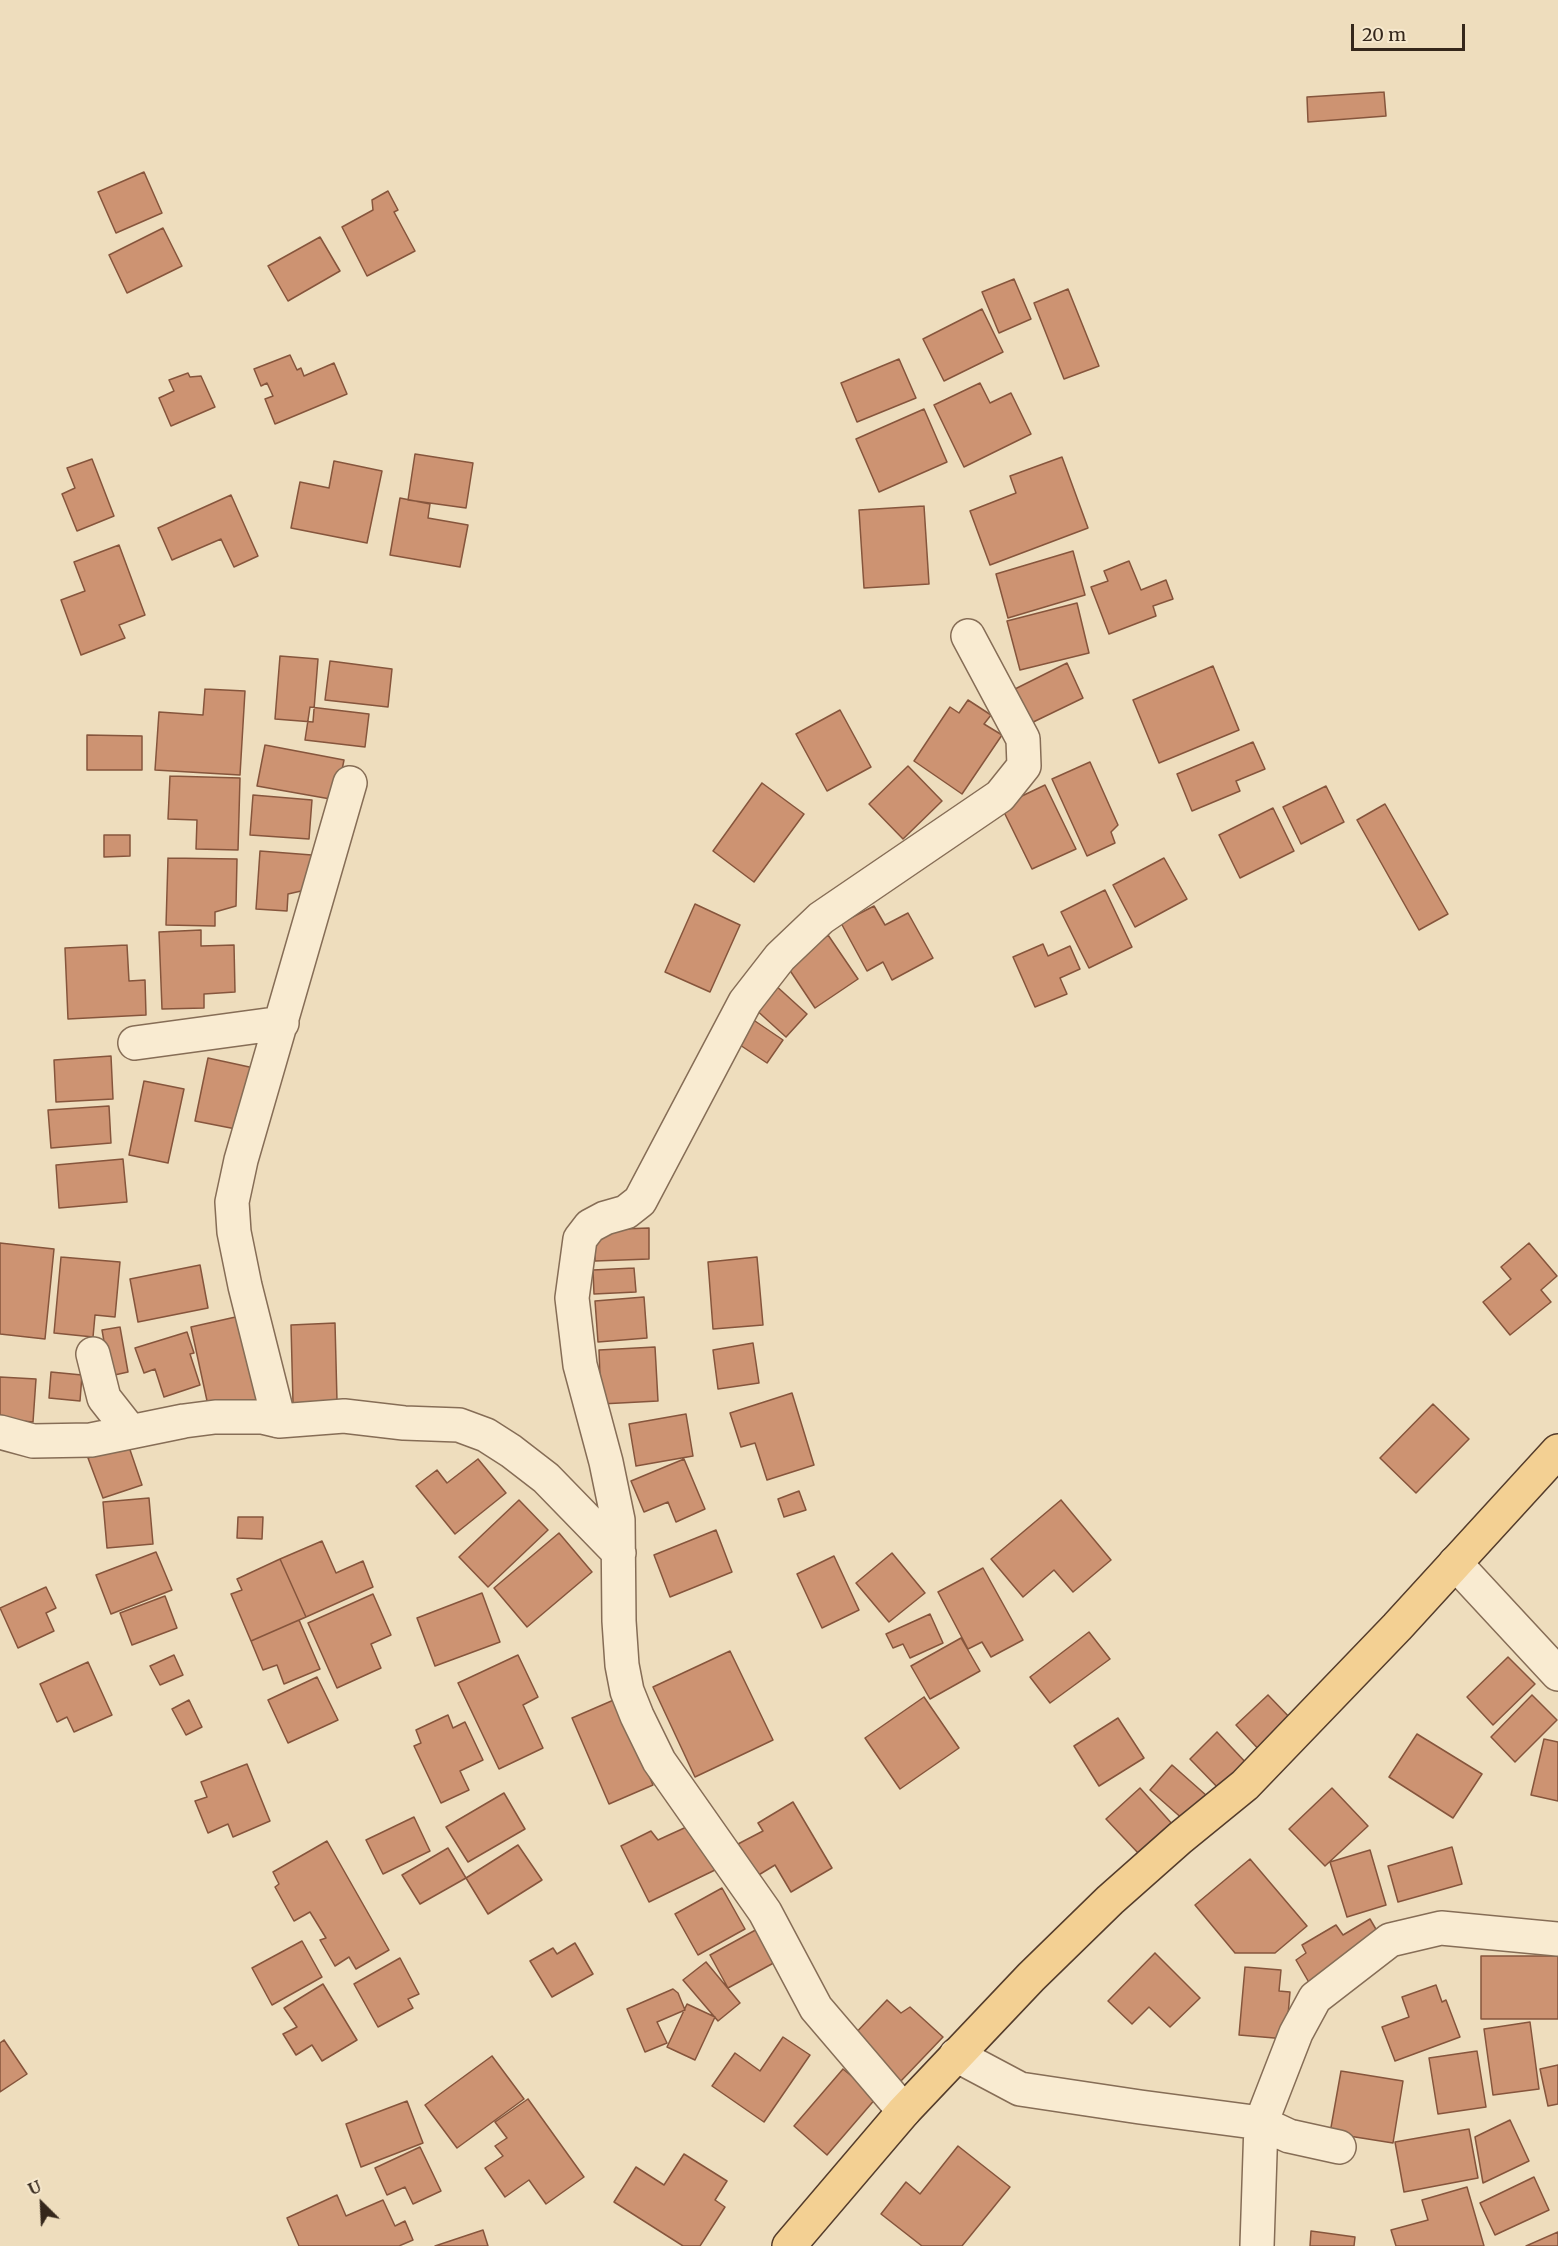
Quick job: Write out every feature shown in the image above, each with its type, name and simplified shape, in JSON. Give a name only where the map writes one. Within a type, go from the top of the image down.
[{"type":"main road","points":[[789,2246],[904,2111],[1031,1977],[1110,1900],[1180,1838],[1245,1785],[1397,1627],[1558,1451]]},
{"type":"street","points":[[904,2111],[816,2008],[765,1912],[659,1761],[637,1716],[627,1691],[624,1674],[619,1621],[618,1520],[606,1462],[580,1365],[573,1298],[575,1263],[580,1239],[590,1226],[605,1218],[626,1212],[640,1201],[745,1002],[780,957],[821,918],[1000,796],[1024,766],[1023,739],[968,636]]},
{"type":"street","points":[[279,1421],[245,1286],[234,1232],[232,1202],[241,1160],[350,783]]},
{"type":"street","points":[[135,1043],[282,1023]]},
{"type":"street","points":[[93,1354],[104,1398],[130,1431]]},
{"type":"street","points":[[0,1432],[33,1441],[91,1440],[214,1417],[261,1417],[279,1421],[344,1416],[404,1423],[459,1425],[511,1451],[546,1478],[619,1553]]},
{"type":"street","points":[[1455,1563],[1558,1674]]},
{"type":"street","points":[[1257,2246],[1261,2123],[1296,2033],[1315,1998],[1390,1940],[1441,1928],[1558,1939]]},
{"type":"street","points":[[956,2055],[1020,2089],[1261,2123],[1289,2136],[1339,2147]]},
{"type":"building","points":[[1384,92],[1386,116],[1308,122],[1307,97]]},
{"type":"building","points":[[144,172],[162,213],[116,233],[98,192]]},
{"type":"building","points":[[388,191],[398,210],[394,212],[415,251],[367,276],[342,227],[373,210],[372,200]]},
{"type":"building","points":[[163,228],[182,266],[127,293],[109,255]]},
{"type":"building","points":[[320,237],[340,271],[288,301],[268,266]]},
{"type":"building","points":[[1014,279],[1031,319],[999,333],[982,292]]},
{"type":"building","points":[[1068,289],[1099,366],[1064,379],[1034,303]]},
{"type":"building","points":[[982,309],[1003,352],[944,381],[923,339]]},
{"type":"building","points":[[290,355],[297,370],[301,368],[304,376],[334,363],[347,394],[275,424],[265,399],[273,396],[267,383],[261,386],[254,369]]},
{"type":"building","points":[[899,359],[916,398],[857,422],[841,383]]},
{"type":"building","points":[[188,373],[190,377],[201,376],[215,407],[171,426],[159,398],[174,391],[169,380]]},
{"type":"building","points":[[980,383],[990,403],[1011,393],[1031,434],[964,467],[934,405]]},
{"type":"building","points":[[924,409],[947,462],[879,492],[856,439]]},
{"type":"building","points":[[415,454],[473,463],[466,508],[408,500]]},
{"type":"building","points":[[1062,457],[1088,528],[990,565],[970,511],[1016,493],[1010,476]]},
{"type":"building","points":[[92,459],[114,516],[77,531],[62,494],[75,488],[67,468]]},
{"type":"building","points":[[334,461],[382,471],[367,543],[291,528],[300,482],[329,488]]},
{"type":"building","points":[[231,495],[258,556],[234,567],[221,539],[172,560],[158,528]]},
{"type":"building","points":[[400,498],[430,504],[428,518],[468,525],[460,567],[390,555]]},
{"type":"building","points":[[924,506],[929,584],[864,588],[859,510]]},
{"type":"building","points":[[119,545],[145,615],[119,625],[125,638],[81,655],[61,600],[85,591],[74,562]]},
{"type":"building","points":[[1073,551],[1085,595],[1008,618],[996,574]]},
{"type":"building","points":[[1129,561],[1141,590],[1166,580],[1173,599],[1153,606],[1156,616],[1109,634],[1091,587],[1108,581],[1104,571]]},
{"type":"building","points":[[1077,603],[1089,653],[1020,670],[1007,621]]},
{"type":"building","points":[[280,656],[318,659],[313,722],[275,719]]},
{"type":"building","points":[[330,661],[392,669],[388,707],[325,700]]},
{"type":"building","points":[[1067,663],[1083,698],[1025,726],[1009,692]]},
{"type":"building","points":[[1213,666],[1239,730],[1159,763],[1133,700]]},
{"type":"building","points":[[205,689],[245,691],[240,775],[155,770],[159,712],[203,715]]},
{"type":"building","points":[[968,700],[991,715],[984,724],[1002,735],[962,794],[914,761],[950,707],[959,713]]},
{"type":"building","points":[[310,707],[369,714],[365,747],[305,740]]},
{"type":"building","points":[[840,710],[871,767],[827,791],[796,734]]},
{"type":"building","points":[[87,735],[142,736],[142,770],[87,770]]},
{"type":"building","points":[[1253,742],[1265,769],[1236,781],[1240,791],[1192,811],[1177,774]]},
{"type":"building","points":[[265,745],[344,760],[336,800],[257,786]]},
{"type":"building","points":[[1090,762],[1118,825],[1111,832],[1115,843],[1087,856],[1052,779]]},
{"type":"building","points":[[908,766],[942,801],[903,839],[869,804]]},
{"type":"building","points":[[170,776],[240,778],[238,850],[196,849],[197,820],[168,819]]},
{"type":"building","points":[[762,783],[804,814],[754,882],[713,851]]},
{"type":"building","points":[[1045,785],[1076,849],[1032,869],[1001,806]]},
{"type":"building","points":[[1326,786],[1344,822],[1301,844],[1283,807]]},
{"type":"building","points":[[253,795],[312,800],[309,839],[250,835]]},
{"type":"building","points":[[1385,804],[1448,914],[1419,930],[1357,820]]},
{"type":"building","points":[[1273,808],[1294,851],[1240,878],[1219,835]]},
{"type":"building","points":[[104,835],[130,835],[130,856],[104,857]]},
{"type":"building","points":[[260,851],[312,855],[310,889],[288,894],[287,911],[256,909]]},
{"type":"building","points":[[168,858],[237,859],[236,906],[215,912],[215,926],[166,925]]},
{"type":"building","points":[[1164,858],[1187,899],[1135,927],[1113,885]]},
{"type":"building","points":[[1105,890],[1132,947],[1089,968],[1061,912]]},
{"type":"building","points":[[695,904],[740,925],[710,992],[665,972]]},
{"type":"building","points":[[874,906],[885,925],[908,913],[933,958],[892,980],[883,962],[867,971],[841,923]]},
{"type":"building","points":[[201,930],[201,946],[234,945],[235,992],[204,994],[204,1008],[162,1009],[159,932]]},
{"type":"building","points":[[828,935],[858,979],[815,1008],[785,963]]},
{"type":"building","points":[[1043,944],[1048,956],[1070,946],[1080,969],[1060,978],[1067,994],[1035,1007],[1013,957]]},
{"type":"building","points":[[127,945],[129,981],[145,980],[146,1015],[68,1019],[65,948]]},
{"type":"building","points":[[774,984],[807,1014],[786,1037],[753,1007]]},
{"type":"building","points":[[752,1019],[783,1040],[767,1063],[737,1043]]},
{"type":"building","points":[[111,1056],[113,1099],[56,1102],[54,1060]]},
{"type":"building","points":[[208,1058],[254,1068],[241,1130],[195,1121]]},
{"type":"building","points":[[144,1081],[184,1089],[168,1163],[129,1155]]},
{"type":"building","points":[[109,1106],[111,1143],[51,1148],[48,1110]]},
{"type":"building","points":[[123,1159],[127,1202],[59,1208],[56,1165]]},
{"type":"building","points":[[649,1228],[649,1259],[595,1261],[594,1230]]},
{"type":"building","points":[[0,1243],[54,1249],[45,1339],[0,1334]]},
{"type":"building","points":[[1529,1243],[1557,1276],[1541,1290],[1551,1302],[1510,1335],[1483,1302],[1511,1279],[1501,1267]]},
{"type":"building","points":[[61,1257],[120,1262],[115,1317],[95,1315],[93,1337],[54,1333]]},
{"type":"building","points":[[757,1257],[763,1325],[713,1329],[708,1262]]},
{"type":"building","points":[[200,1265],[208,1308],[138,1322],[130,1279]]},
{"type":"building","points":[[634,1268],[636,1292],[594,1294],[593,1270]]},
{"type":"building","points":[[644,1297],[647,1338],[598,1342],[595,1301]]},
{"type":"building","points":[[240,1316],[258,1399],[209,1410],[191,1327]]},
{"type":"building","points":[[335,1323],[337,1401],[293,1403],[291,1325]]},
{"type":"building","points":[[120,1327],[128,1372],[110,1376],[102,1330]]},
{"type":"building","points":[[187,1332],[194,1353],[190,1354],[200,1385],[164,1397],[155,1369],[144,1373],[135,1348]]},
{"type":"building","points":[[753,1343],[759,1383],[718,1389],[713,1350]]},
{"type":"building","points":[[655,1347],[658,1401],[601,1404],[599,1350]]},
{"type":"building","points":[[51,1372],[82,1375],[80,1401],[49,1398]]},
{"type":"building","points":[[0,1377],[36,1379],[33,1422],[0,1419]]},
{"type":"building","points":[[792,1393],[814,1465],[767,1480],[755,1443],[741,1447],[730,1413]]},
{"type":"building","points":[[1433,1404],[1469,1439],[1416,1493],[1380,1458]]},
{"type":"building","points":[[686,1414],[693,1456],[636,1466],[629,1424]]},
{"type":"building","points":[[128,1444],[142,1485],[103,1498],[88,1458]]},
{"type":"building","points":[[478,1459],[506,1493],[455,1534],[416,1486],[437,1470],[447,1483]]},
{"type":"building","points":[[684,1459],[705,1509],[676,1522],[668,1502],[644,1512],[631,1481]]},
{"type":"building","points":[[799,1491],[806,1510],[784,1517],[778,1499]]},
{"type":"building","points":[[149,1498],[153,1544],[107,1548],[103,1502]]},
{"type":"building","points":[[519,1500],[548,1530],[488,1587],[459,1557]]},
{"type":"building","points":[[1061,1500],[1111,1560],[1073,1592],[1054,1570],[1023,1597],[991,1559]]},
{"type":"building","points":[[238,1517],[263,1517],[262,1539],[237,1538]]},
{"type":"building","points":[[716,1530],[732,1572],[670,1597],[654,1555]]},
{"type":"building","points":[[559,1533],[592,1572],[527,1627],[494,1588]]},
{"type":"building","points":[[322,1541],[336,1573],[363,1561],[373,1587],[306,1617],[280,1559]]},
{"type":"building","points":[[156,1552],[172,1590],[111,1614],[96,1575]]},
{"type":"building","points":[[892,1553],[925,1593],[889,1622],[856,1583]]},
{"type":"building","points":[[834,1556],[859,1610],[822,1628],[797,1574]]},
{"type":"building","points":[[280,1559],[306,1617],[251,1641],[231,1594],[242,1590],[237,1579]]},
{"type":"building","points":[[983,1568],[1023,1640],[991,1657],[982,1642],[968,1649],[938,1592]]},
{"type":"building","points":[[46,1587],[56,1608],[46,1613],[54,1631],[18,1648],[0,1608]]},
{"type":"building","points":[[482,1593],[500,1642],[435,1666],[417,1618]]},
{"type":"building","points":[[373,1594],[391,1635],[371,1644],[381,1668],[337,1688],[308,1623]]},
{"type":"building","points":[[165,1596],[177,1628],[132,1645],[120,1613]]},
{"type":"building","points":[[930,1614],[943,1643],[910,1658],[903,1644],[893,1648],[886,1634]]},
{"type":"building","points":[[299,1620],[320,1669],[284,1684],[277,1665],[263,1670],[251,1641]]},
{"type":"building","points":[[1089,1632],[1110,1659],[1050,1703],[1030,1677]]},
{"type":"building","points":[[961,1638],[980,1671],[930,1699],[911,1666]]},
{"type":"building","points":[[730,1651],[773,1740],[695,1777],[653,1687]]},
{"type":"building","points":[[174,1655],[183,1675],[160,1685],[150,1666]]},
{"type":"building","points":[[518,1655],[538,1697],[523,1705],[543,1748],[499,1769],[458,1683]]},
{"type":"building","points":[[1508,1657],[1535,1684],[1493,1725],[1467,1697]]},
{"type":"building","points":[[88,1662],[112,1715],[74,1732],[67,1717],[57,1722],[40,1684]]},
{"type":"building","points":[[317,1677],[338,1720],[288,1743],[268,1700]]},
{"type":"building","points":[[1268,1695],[1295,1723],[1263,1754],[1236,1725]]},
{"type":"building","points":[[1532,1695],[1557,1720],[1515,1762],[1491,1737]]},
{"type":"building","points":[[924,1697],[959,1748],[900,1789],[865,1738]]},
{"type":"building","points":[[616,1699],[653,1785],[609,1804],[572,1718]]},
{"type":"building","points":[[189,1700],[202,1727],[186,1735],[172,1709]]},
{"type":"building","points":[[448,1715],[453,1728],[465,1722],[483,1760],[460,1771],[469,1790],[441,1803],[414,1746],[421,1743],[416,1730]]},
{"type":"building","points":[[1118,1718],[1144,1758],[1099,1786],[1074,1746]]},
{"type":"building","points":[[1217,1732],[1250,1767],[1223,1793],[1190,1759]]},
{"type":"building","points":[[1417,1734],[1482,1774],[1453,1818],[1389,1777]]},
{"type":"building","points":[[1544,1739],[1558,1742],[1558,1801],[1531,1795]]},
{"type":"building","points":[[247,1764],[270,1821],[233,1837],[228,1824],[208,1833],[195,1801],[207,1797],[201,1782]]},
{"type":"building","points":[[1172,1765],[1207,1796],[1185,1821],[1150,1790]]},
{"type":"building","points":[[1140,1788],[1173,1825],[1140,1855],[1106,1819]]},
{"type":"building","points":[[1332,1788],[1368,1826],[1325,1866],[1289,1829]]},
{"type":"building","points":[[504,1793],[525,1829],[468,1862],[446,1827]]},
{"type":"building","points":[[793,1802],[832,1868],[791,1892],[775,1865],[757,1876],[738,1844],[763,1831],[758,1823]]},
{"type":"building","points":[[414,1817],[430,1851],[383,1874],[366,1840]]},
{"type":"building","points":[[693,1824],[715,1870],[649,1902],[621,1846],[651,1831],[658,1840]]},
{"type":"building","points":[[327,1841],[389,1950],[356,1969],[349,1957],[335,1966],[320,1940],[326,1938],[310,1912],[294,1921],[275,1887],[279,1884],[273,1872]]},
{"type":"building","points":[[518,1845],[542,1880],[488,1914],[466,1878]]},
{"type":"building","points":[[1452,1847],[1462,1884],[1398,1902],[1388,1866]]},
{"type":"building","points":[[448,1848],[466,1878],[420,1904],[402,1875]]},
{"type":"building","points":[[1370,1850],[1386,1905],[1347,1917],[1330,1862]]},
{"type":"building","points":[[1250,1859],[1307,1926],[1275,1953],[1235,1953],[1195,1905]]},
{"type":"building","points":[[722,1888],[745,1929],[698,1955],[675,1914]]},
{"type":"building","points":[[1370,1919],[1384,1943],[1311,1986],[1296,1960],[1306,1953],[1302,1945],[1336,1925],[1343,1935]]},
{"type":"building","points":[[761,1927],[779,1960],[728,1988],[710,1955]]},
{"type":"building","points":[[302,1941],[322,1977],[272,2005],[252,1968]]},
{"type":"building","points":[[575,1943],[593,1974],[552,1997],[530,1961],[553,1948],[557,1954]]},
{"type":"building","points":[[1155,1953],[1200,1998],[1170,2027],[1149,2007],[1132,2024],[1108,2001]]},
{"type":"building","points":[[1481,1956],[1558,1956],[1558,2019],[1481,2019]]},
{"type":"building","points":[[400,1958],[419,1994],[408,1999],[413,2008],[378,2027],[354,1984]]},
{"type":"building","points":[[706,1962],[740,2003],[718,2021],[683,1980]]},
{"type":"building","points":[[1245,1967],[1281,1970],[1279,1991],[1290,1992],[1286,2039],[1239,2035]]},
{"type":"building","points":[[323,1984],[357,2040],[322,2061],[312,2045],[296,2055],[283,2034],[297,2027],[284,2008]]},
{"type":"building","points":[[1436,1985],[1442,2002],[1446,2000],[1460,2037],[1395,2061],[1382,2027],[1409,2017],[1402,1997]]},
{"type":"building","points":[[673,1989],[678,1993],[685,2010],[657,2022],[667,2043],[645,2052],[627,2009]]},
{"type":"building","points":[[887,2000],[901,2013],[910,2007],[943,2037],[900,2082],[851,2038]]},
{"type":"building","points":[[687,2004],[715,2017],[695,2060],[667,2047]]},
{"type":"building","points":[[1530,2022],[1539,2089],[1493,2095],[1484,2029]]},
{"type":"building","points":[[783,2037],[810,2055],[764,2122],[712,2086],[735,2053],[760,2071]]},
{"type":"building","points":[[4,2040],[27,2074],[0,2092],[0,2043]]},
{"type":"building","points":[[1477,2051],[1486,2107],[1438,2114],[1429,2058]]},
{"type":"building","points":[[492,2056],[524,2099],[457,2148],[425,2105]]},
{"type":"building","points":[[1558,2065],[1558,2104],[1548,2106],[1540,2069]]},
{"type":"building","points":[[843,2069],[877,2097],[827,2155],[794,2126]]},
{"type":"building","points":[[1341,2071],[1403,2081],[1393,2143],[1330,2133]]},
{"type":"building","points":[[528,2099],[584,2177],[546,2204],[529,2180],[505,2197],[485,2168],[503,2156],[495,2146],[507,2138],[495,2122]]},
{"type":"building","points":[[407,2101],[423,2143],[361,2167],[346,2124]]},
{"type":"building","points":[[1510,2120],[1529,2161],[1483,2183],[1475,2137]]},
{"type":"building","points":[[1469,2129],[1478,2178],[1404,2192],[1395,2142]]},
{"type":"building","points":[[958,2146],[1010,2187],[962,2246],[922,2246],[881,2214],[906,2182],[920,2194]]},
{"type":"building","points":[[420,2147],[441,2191],[413,2204],[405,2187],[387,2195],[375,2168]]},
{"type":"building","points":[[684,2154],[727,2181],[715,2200],[725,2207],[700,2246],[683,2246],[614,2202],[636,2167],[664,2185]]},
{"type":"building","points":[[1534,2177],[1549,2210],[1495,2235],[1480,2203]]},
{"type":"building","points":[[1467,2187],[1484,2246],[1396,2246],[1391,2230],[1428,2220],[1422,2200]]},
{"type":"building","points":[[337,2195],[346,2216],[383,2200],[395,2226],[405,2221],[413,2240],[399,2246],[299,2246],[287,2218]]},
{"type":"building","points":[[483,2230],[488,2246],[435,2246]]},
{"type":"building","points":[[1311,2231],[1355,2237],[1354,2246],[1310,2246]]},
{"type":"building","points":[[1558,2232],[1558,2246],[1526,2246]]}]
